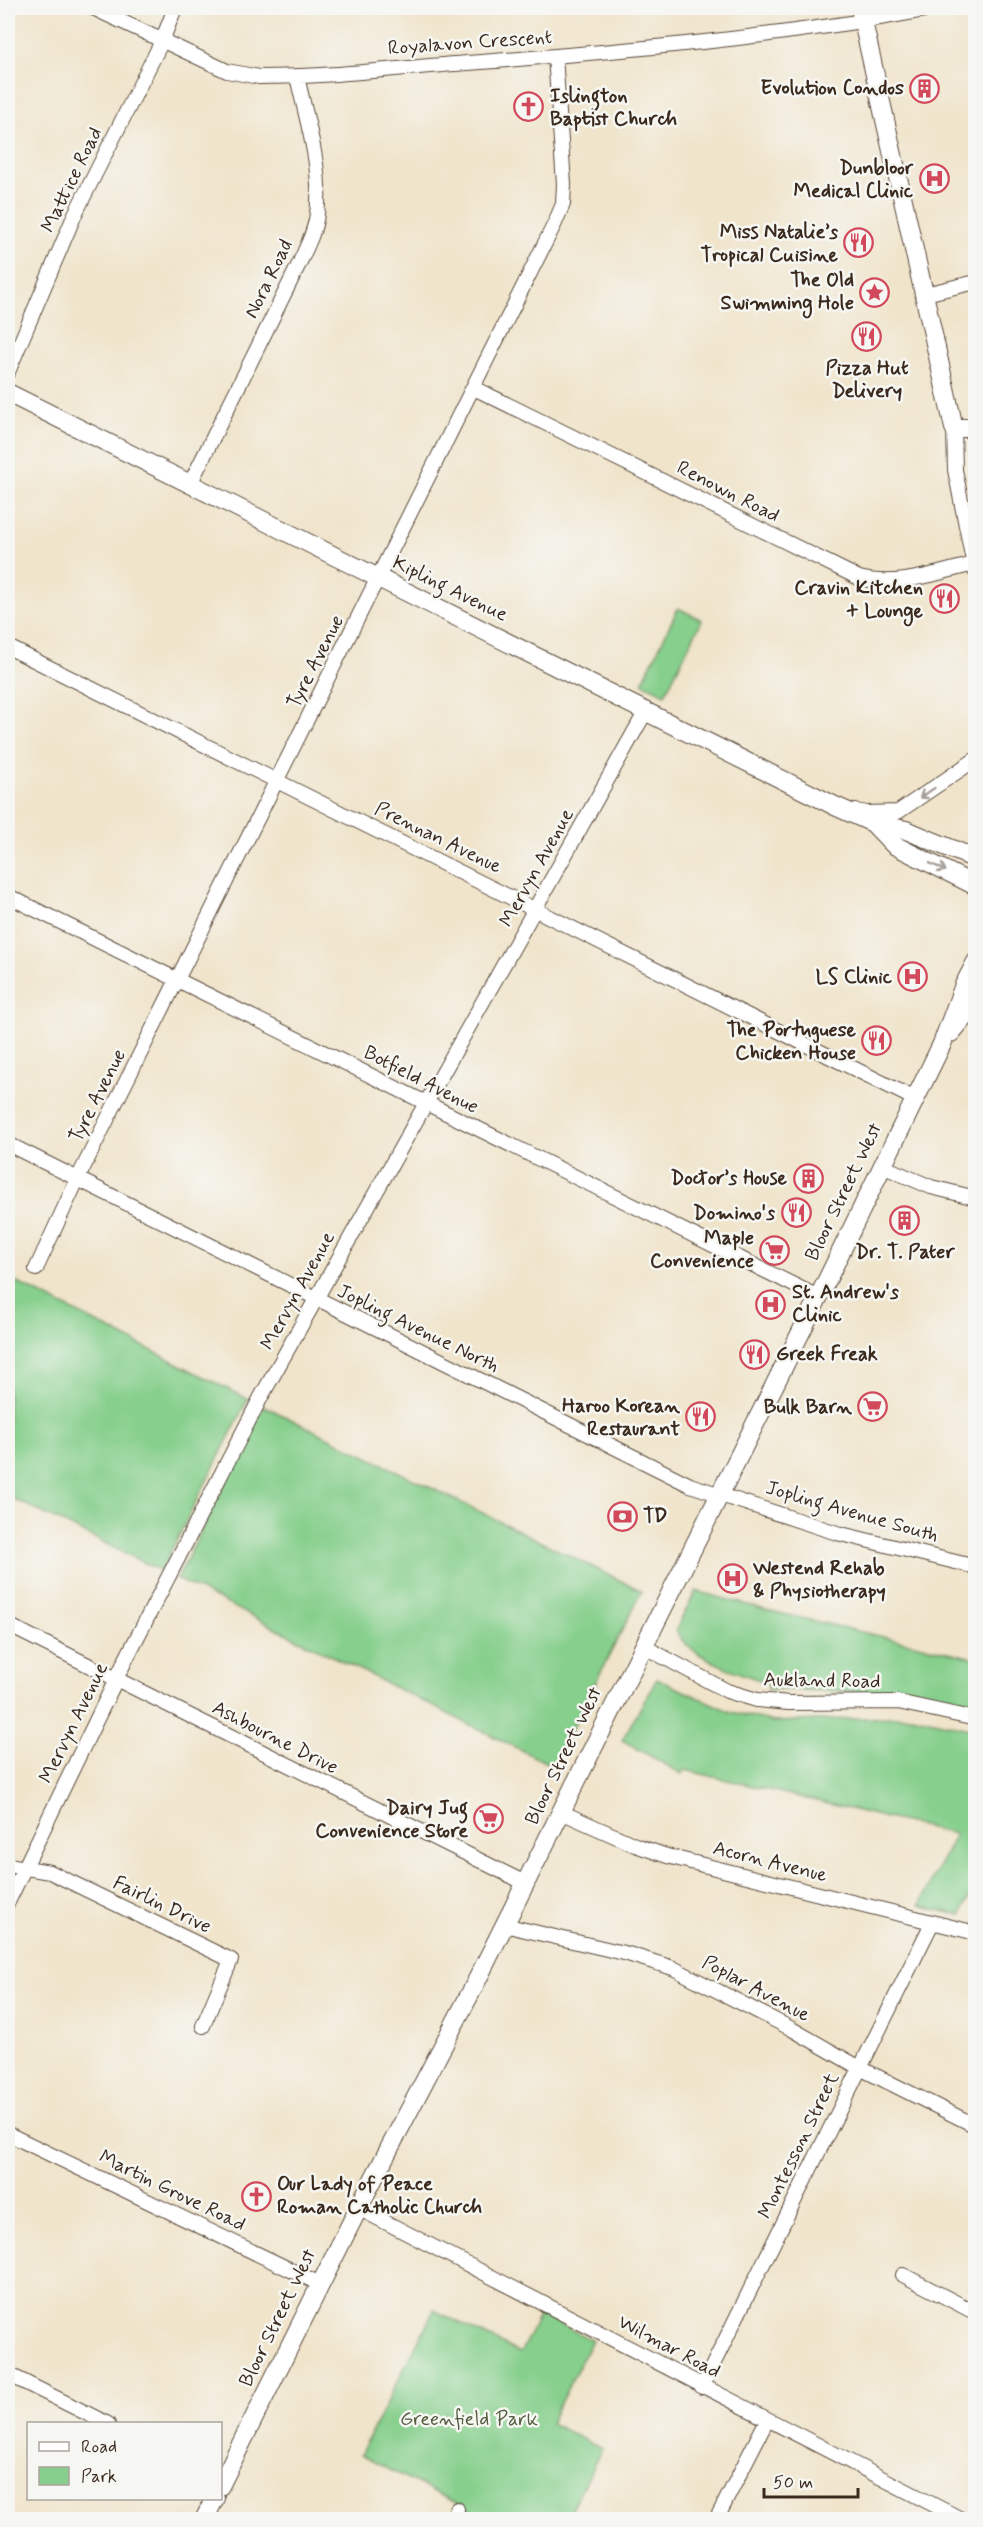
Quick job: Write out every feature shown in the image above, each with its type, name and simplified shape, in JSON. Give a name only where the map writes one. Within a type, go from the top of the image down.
[{"type":"main road","points":[[861,15],[954,428],[975,428]]},
{"type":"main road","name":"Kipling Avenue","points":[[8,393],[835,806],[873,824],[906,830],[975,859]]},
{"type":"main road","name":"Kipling Avenue","points":[[873,824],[894,845],[975,886]]},
{"type":"main road","name":"Bloor Street West","points":[[222,2480],[358,2208],[561,1812],[818,1297],[942,1044],[964,984],[975,962]]},
{"type":"main road","name":"Bloor Street West","points":[[942,1044],[975,1003]]},
{"type":"main road","points":[[204,2520],[214,2500]]},
{"type":"street","name":"Royalavon Crescent","points":[[93,8],[241,76],[297,76],[555,56],[749,37],[861,15],[936,8]]},
{"type":"street","name":"Mattice Road","points":[[8,372],[75,214],[162,41],[174,8]]},
{"type":"street","name":"Tyre Avenue","points":[[36,1269],[78,1179],[474,388],[562,204],[564,160],[555,56]]},
{"type":"street","name":"Nora Road","points":[[189,484],[300,262],[315,226],[318,212],[316,178],[297,76]]},
{"type":"street","points":[[925,294],[975,282]]},
{"type":"street","name":"Renown Road","points":[[474,388],[859,578],[880,583],[895,582],[975,569]]},
{"type":"street","points":[[954,428],[955,470],[975,569]]},
{"type":"street","name":"Prennan Avenue","points":[[8,647],[915,1099]]},
{"type":"street","name":"Mervyn Avenue","points":[[8,1902],[221,1472],[315,1299],[427,1104],[646,711]]},
{"type":"street","points":[[835,806],[867,813],[898,812],[975,759]]},
{"type":"street","name":"Botfield Avenue","points":[[8,896],[818,1297]]},
{"type":"street","name":"Jopling Avenue North","points":[[8,1144],[687,1484],[718,1495]]},
{"type":"street","points":[[882,1166],[931,1187],[975,1198]]},
{"type":"street","name":"Jopling Avenue South","points":[[718,1495],[837,1533],[975,1567]]},
{"type":"street","name":"Ashbourne Drive","points":[[8,1625],[116,1681],[525,1883]]},
{"type":"street","name":"Aukland Road","points":[[643,1646],[727,1691],[757,1700],[789,1703],[898,1702],[975,1719]]},
{"type":"street","name":"Acorn Avenue","points":[[561,1812],[635,1845],[667,1856],[975,1933]]},
{"type":"street","name":"Fairlin Drive","points":[[8,1865],[25,1866],[50,1872],[231,1960],[203,2026]]},
{"type":"street","name":"Montesson Street","points":[[702,2387],[932,1923]]},
{"type":"street","name":"Poplar Avenue","points":[[504,1925],[628,1954],[673,1968],[790,2028],[860,2068],[975,2126]]},
{"type":"street","name":"Martin Grove Road","points":[[8,2134],[320,2284]]},
{"type":"street","name":"Wilmar Road","points":[[358,2208],[963,2520]]},
{"type":"street","points":[[903,2275],[975,2313]]},
{"type":"street","points":[[8,2374],[104,2422]]},
{"type":"street","points":[[716,2520],[767,2420]]},
{"type":"green space","points":[[678,608],[702,620],[665,694],[642,683]]},
{"type":"green space","points":[[8,1278],[248,1399],[161,1571],[8,1496]]},
{"type":"green space","points":[[264,1406],[642,1591],[553,1766],[177,1579]]},
{"type":"green space","points":[[696,1591],[766,1610],[975,1658],[975,1710],[899,1693],[768,1689],[768,1682],[715,1663],[690,1647],[681,1638],[676,1629]]},
{"type":"green space","points":[[657,1679],[731,1712],[774,1722],[911,1716],[975,1730],[975,1885],[961,1916],[920,1905],[955,1834],[685,1770],[682,1774],[622,1740]]},
{"type":"green space","name":"Greenfield Park","points":[[434,2310],[520,2353],[540,2314],[592,2340],[550,2423],[602,2449],[566,2519],[488,2519],[360,2455]]},
{"type":"place","name":"Evolution Condos","points":[[925,88]]},
{"type":"place","name":"Islington Baptist Church","points":[[529,107]]},
{"type":"place","name":"Dunbloor Medical Clinic","points":[[934,179]]},
{"type":"place","name":"Miss Natalie’s Tropical Cuisine","points":[[859,243]]},
{"type":"place","name":"The Old Swimming Hole","points":[[875,292]]},
{"type":"place","name":"Pizza Hut Delivery","points":[[867,337]]},
{"type":"place","name":"Cravin Kitchen + Lounge","points":[[944,599]]},
{"type":"place","name":"LS Clinic","points":[[913,977]]},
{"type":"place","name":"The Portuguese Chicken House","points":[[877,1041]]},
{"type":"place","name":"Doctor’s House","points":[[808,1178]]},
{"type":"place","name":"Domino's","points":[[796,1213]]},
{"type":"place","name":"Dr. T. Pater","points":[[905,1221]]},
{"type":"place","name":"Maple Convenience","points":[[775,1250]]},
{"type":"place","name":"St. Andrew's Clinic","points":[[771,1304]]},
{"type":"place","name":"Greek Freak","points":[[755,1354]]},
{"type":"place","name":"Bulk Barn","points":[[873,1407]]},
{"type":"place","name":"Haroo Korean Restaurant","points":[[701,1417]]},
{"type":"place","name":"TD","points":[[622,1516]]},
{"type":"place","name":"Westend Rehab & Physiotherapy","points":[[732,1579]]},
{"type":"place","name":"Dairy Jug Convenience Store","points":[[489,1819]]},
{"type":"place","name":"Our Lady of Peace Roman Catholic Church","points":[[256,2196]]}]
